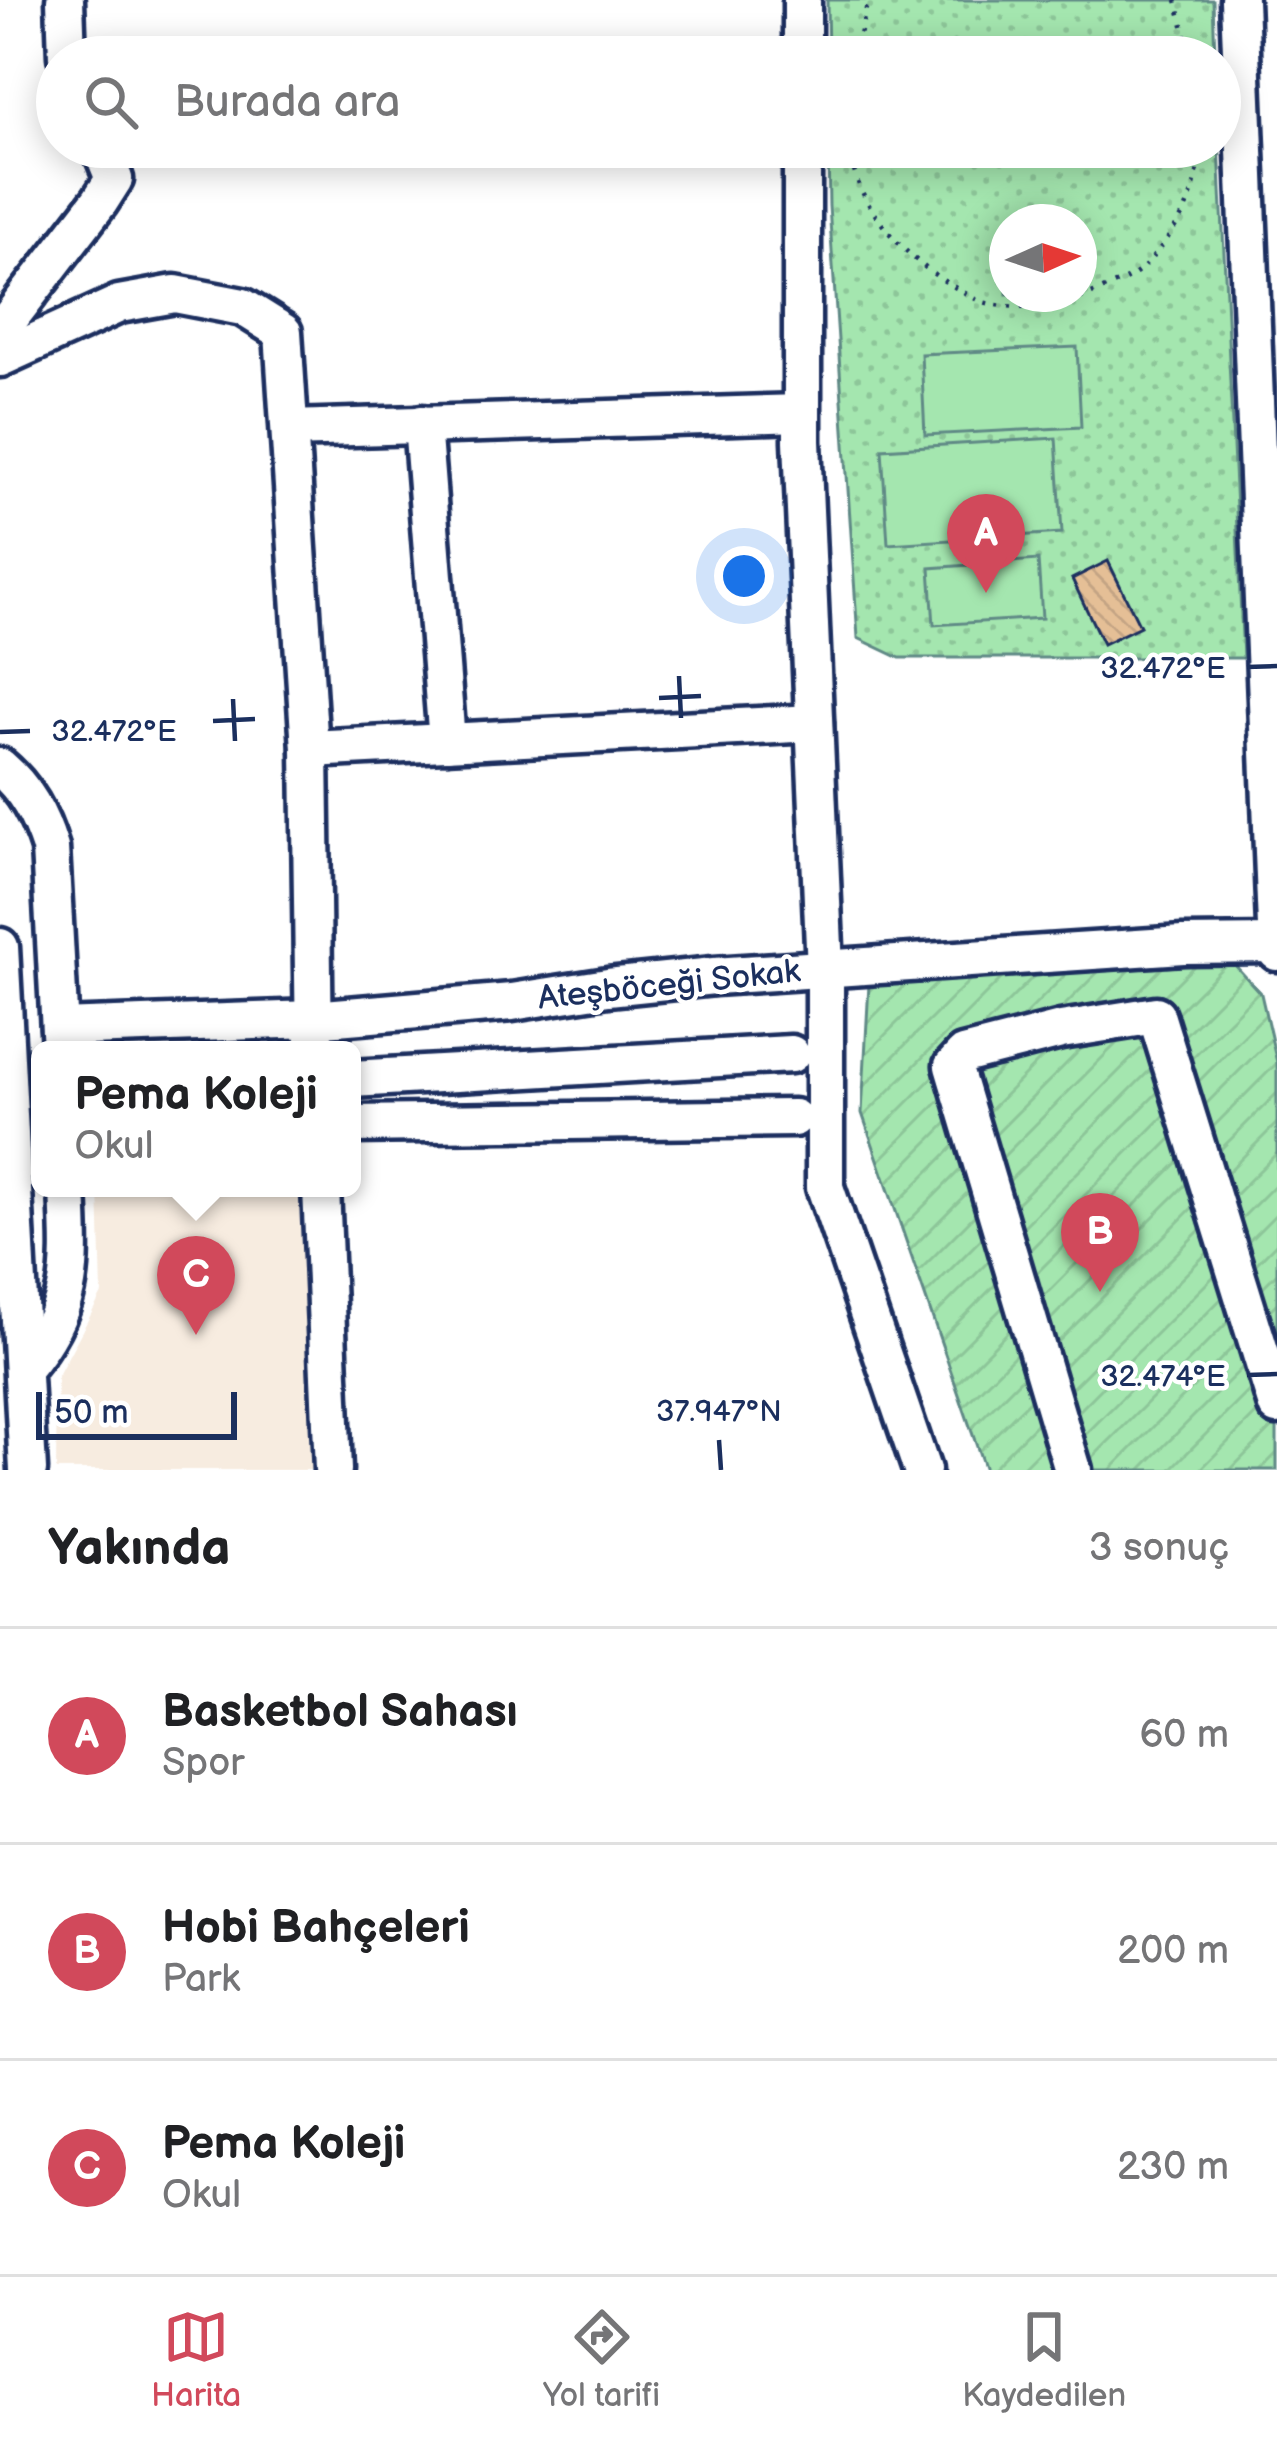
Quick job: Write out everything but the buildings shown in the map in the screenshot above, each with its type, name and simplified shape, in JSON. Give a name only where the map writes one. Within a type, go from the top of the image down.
[{"type":"street","points":[[65,0],[66,36]]},
{"type":"street","points":[[802,0],[802,36]]},
{"type":"street","points":[[1239,0],[1264,334],[1276,947]]},
{"type":"street","points":[[0,331],[100,201],[114,179],[110,168]]},
{"type":"street","points":[[802,168],[802,413],[825,970],[825,1187],[922,1470]]},
{"type":"street","points":[[0,358],[119,304],[175,294],[243,307],[283,332],[310,749],[314,1034]]},
{"type":"street","points":[[290,429],[802,413]]},
{"type":"street","points":[[422,424],[447,742]]},
{"type":"street","points":[[310,749],[814,723]]},
{"type":"street","points":[[0,766],[29,799],[50,848],[61,1039]]},
{"type":"street","name":"Ateşböceği Sokak","points":[[61,1039],[314,1034],[608,987],[714,976],[1183,945],[1276,947]]},
{"type":"street","points":[[0,947],[12,1355],[28,1470]]},
{"type":"street","points":[[1073,1470],[953,1066],[963,1054],[1060,1030],[1156,1016],[1277,1406]]},
{"type":"street","points":[[361,1078],[791,1054]]},
{"type":"street","points":[[361,1124],[794,1118]]},
{"type":"street","points":[[12,1355],[43,1345],[65,1298],[71,1268],[68,1197]]},
{"type":"street","points":[[321,1197],[333,1470]]},
{"type":"path","points":[[860,36],[868,0]]},
{"type":"path","points":[[1176,0],[1186,36]]},
{"type":"path","points":[[854,168],[872,211],[904,250],[944,281],[982,302],[1015,305],[1057,305],[1138,273],[1190,200],[1198,168]]},
{"type":"shaded area","points":[[99,1197],[307,1197],[317,1470],[56,1470],[57,1377],[102,1294]]},
{"type":"green space","points":[[827,0],[1213,0],[1214,36],[828,36]]},
{"type":"green space","points":[[828,168],[1220,168],[1243,658],[900,658],[858,638]]},
{"type":"green space","points":[[1077,347],[1081,427],[925,435],[921,354]]},
{"type":"green space","points":[[1056,438],[1062,533],[888,544],[882,449]]},
{"type":"green space","points":[[1038,560],[1042,618],[934,625],[930,568]]},
{"type":"green space","points":[[1233,963],[1261,994],[1277,1063],[1277,1470],[985,1470],[862,1113],[869,984]]},
{"type":"place","name":"Basketbol Sahası","points":[[986,593]]},
{"type":"place","name":"Hobi Bahçeleri","points":[[1100,1292]]},
{"type":"place","name":"Pema Koleji","points":[[196,1335]]}]
